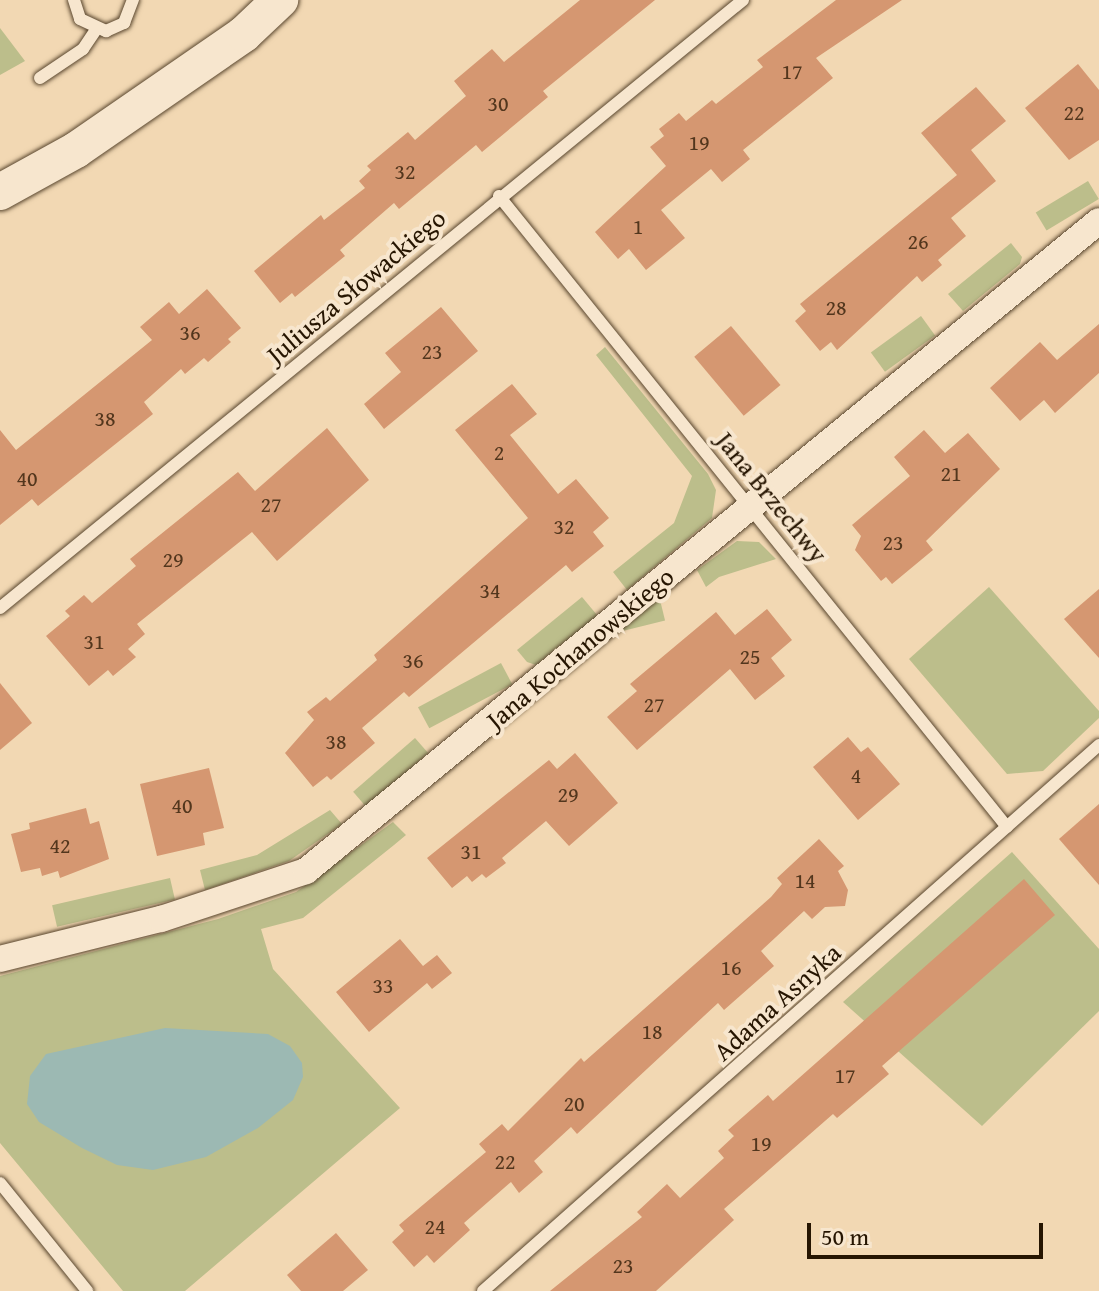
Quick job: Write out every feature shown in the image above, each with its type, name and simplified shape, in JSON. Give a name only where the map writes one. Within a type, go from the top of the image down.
[{"type":"street","points":[[0,192],[102,133],[244,34],[280,0]]},
{"type":"street","name":"Jana Kochanowskiego","points":[[0,959],[161,919],[306,871],[1099,221]]},
{"type":"lane","points":[[74,0],[80,19],[96,30]]},
{"type":"lane","points":[[40,78],[83,49],[96,30],[124,23],[133,0]]},
{"type":"lane","name":"Juliusza Słowackiego","points":[[0,608],[499,196],[743,0]]},
{"type":"lane","name":"Jana Brzechwy","points":[[499,196],[752,506],[1007,827]]},
{"type":"lane","name":"Adama Asnyka","points":[[483,1291],[1099,745]]},
{"type":"lane","points":[[0,1183],[87,1291]]},
{"type":"green space","points":[[0,28],[25,61],[0,75]]},
{"type":"green space","points":[[1088,181],[1099,199],[1047,230],[1036,212]]},
{"type":"green space","points":[[1011,243],[1022,257],[1020,264],[963,311],[948,294]]},
{"type":"green space","points":[[921,316],[935,335],[885,372],[871,352]]},
{"type":"green space","points":[[605,347],[708,474],[716,490],[712,518],[627,590],[613,572],[674,523],[692,476],[596,355]]},
{"type":"green space","points":[[737,541],[759,542],[776,559],[719,577],[706,587],[697,570]]},
{"type":"green space","points":[[989,587],[1099,711],[1099,718],[1043,771],[1007,774],[909,659]]},
{"type":"green space","points":[[582,597],[597,615],[536,665],[527,662],[517,650]]},
{"type":"green space","points":[[660,600],[665,620],[567,645],[562,624]]},
{"type":"green space","points":[[501,663],[512,684],[429,728],[418,707]]},
{"type":"green space","points":[[415,738],[428,753],[366,807],[353,792]]},
{"type":"green space","points":[[330,810],[342,824],[289,861],[205,890],[200,870],[257,855]]},
{"type":"green space","points":[[393,822],[406,835],[394,845],[303,918],[261,929],[273,969],[400,1108],[185,1291],[123,1291],[0,1143],[0,976],[218,919],[296,892]]},
{"type":"green space","points":[[1012,852],[1099,949],[1099,1011],[982,1126],[843,1002]]},
{"type":"green space","points":[[170,878],[175,899],[57,927],[52,905]]},
{"type":"water","points":[[165,1028],[268,1034],[290,1046],[302,1063],[303,1077],[293,1100],[258,1128],[206,1157],[153,1170],[117,1165],[82,1148],[39,1122],[27,1104],[30,1076],[46,1054]]},
{"type":"building","points":[[580,0],[655,0],[543,91],[548,97],[482,152],[476,145],[399,209],[394,203],[340,250],[345,256],[295,297],[292,293],[280,303],[254,271],[321,215],[324,220],[365,188],[359,181],[371,170],[367,166],[408,132],[415,140],[466,96],[454,81],[492,49],[504,62]]},
{"type":"building","points":[[836,0],[902,0],[816,58],[833,78],[743,150],[750,159],[722,182],[711,169],[661,210],[685,238],[646,270],[629,249],[618,259],[595,232],[666,166],[650,147],[664,136],[659,129],[679,113],[686,121],[712,100],[716,104],[763,67],[757,60]]},
{"type":"building","points":[[1078,64],[1099,90],[1099,140],[1069,160],[1025,108]]},
{"type":"building","points":[[976,87],[1006,121],[971,150],[996,181],[951,218],[966,236],[938,260],[942,265],[922,282],[917,276],[837,350],[831,342],[820,351],[795,321],[806,311],[800,304],[957,175],[921,133]]},
{"type":"building","points":[[207,289],[241,328],[228,339],[231,342],[208,362],[204,358],[185,374],[181,369],[144,402],[153,414],[38,506],[32,499],[0,525],[0,430],[16,450],[152,340],[140,327],[169,302],[179,314]]},
{"type":"building","points":[[441,307],[478,351],[384,429],[364,404],[401,372],[385,353]]},
{"type":"building","points":[[1099,324],[1099,373],[1055,413],[1044,400],[1020,421],[990,388],[1040,342],[1057,360]]},
{"type":"building","points":[[731,326],[780,385],[744,416],[694,357]]},
{"type":"building","points":[[512,384],[537,414],[510,435],[558,494],[576,479],[609,518],[593,532],[604,546],[572,572],[566,565],[409,697],[404,692],[362,728],[375,743],[331,780],[327,776],[313,787],[285,753],[314,720],[307,712],[326,697],[330,701],[377,660],[374,655],[528,518],[455,430]]},
{"type":"building","points":[[327,428],[369,480],[277,561],[252,532],[137,624],[145,634],[128,649],[136,657],[113,676],[108,670],[89,686],[46,636],[70,616],[65,611],[84,595],[92,603],[136,566],[130,559],[238,472],[255,491]]},
{"type":"building","points":[[924,430],[945,453],[968,433],[1000,469],[926,541],[933,550],[892,584],[886,577],[881,581],[855,550],[861,536],[852,525],[910,476],[894,457]]},
{"type":"building","points":[[1099,589],[1099,658],[1064,619]]},
{"type":"building","points":[[767,609],[792,640],[771,658],[785,676],[755,700],[730,669],[637,750],[607,717],[637,691],[630,684],[716,612],[735,635]]},
{"type":"building","points":[[0,683],[32,723],[0,750]]},
{"type":"building","points":[[848,737],[861,752],[868,747],[900,784],[858,820],[813,767]]},
{"type":"building","points":[[575,753],[618,803],[569,846],[546,821],[502,858],[506,863],[486,878],[482,874],[472,882],[467,876],[452,888],[427,858],[549,760],[557,769]]},
{"type":"building","points":[[209,768],[224,828],[203,833],[205,845],[157,856],[140,784]]},
{"type":"building","points":[[1099,804],[1099,885],[1059,839]]},
{"type":"building","points":[[86,808],[90,824],[99,821],[109,859],[60,878],[58,871],[42,876],[40,868],[21,872],[11,834],[30,829],[29,823]]},
{"type":"building","points":[[819,839],[844,866],[838,871],[848,890],[845,906],[825,907],[812,919],[804,911],[761,951],[774,966],[724,1010],[718,1003],[577,1134],[571,1127],[534,1161],[543,1172],[519,1193],[511,1182],[464,1223],[470,1230],[434,1263],[427,1255],[414,1267],[392,1242],[404,1231],[399,1225],[486,1152],[479,1144],[502,1124],[508,1131],[581,1058],[584,1062],[771,897],[782,884],[777,878]]},
{"type":"building","points":[[1024,879],[1055,915],[882,1066],[889,1074],[837,1118],[833,1114],[724,1209],[734,1220],[656,1291],[550,1291],[642,1217],[637,1212],[667,1184],[680,1198],[724,1158],[718,1151],[734,1136],[728,1130],[768,1095],[773,1101]]},
{"type":"building","points":[[400,939],[423,966],[437,955],[452,973],[432,989],[427,983],[369,1032],[336,992]]},
{"type":"building","points":[[336,1233],[368,1270],[343,1291],[301,1291],[287,1275]]}]
